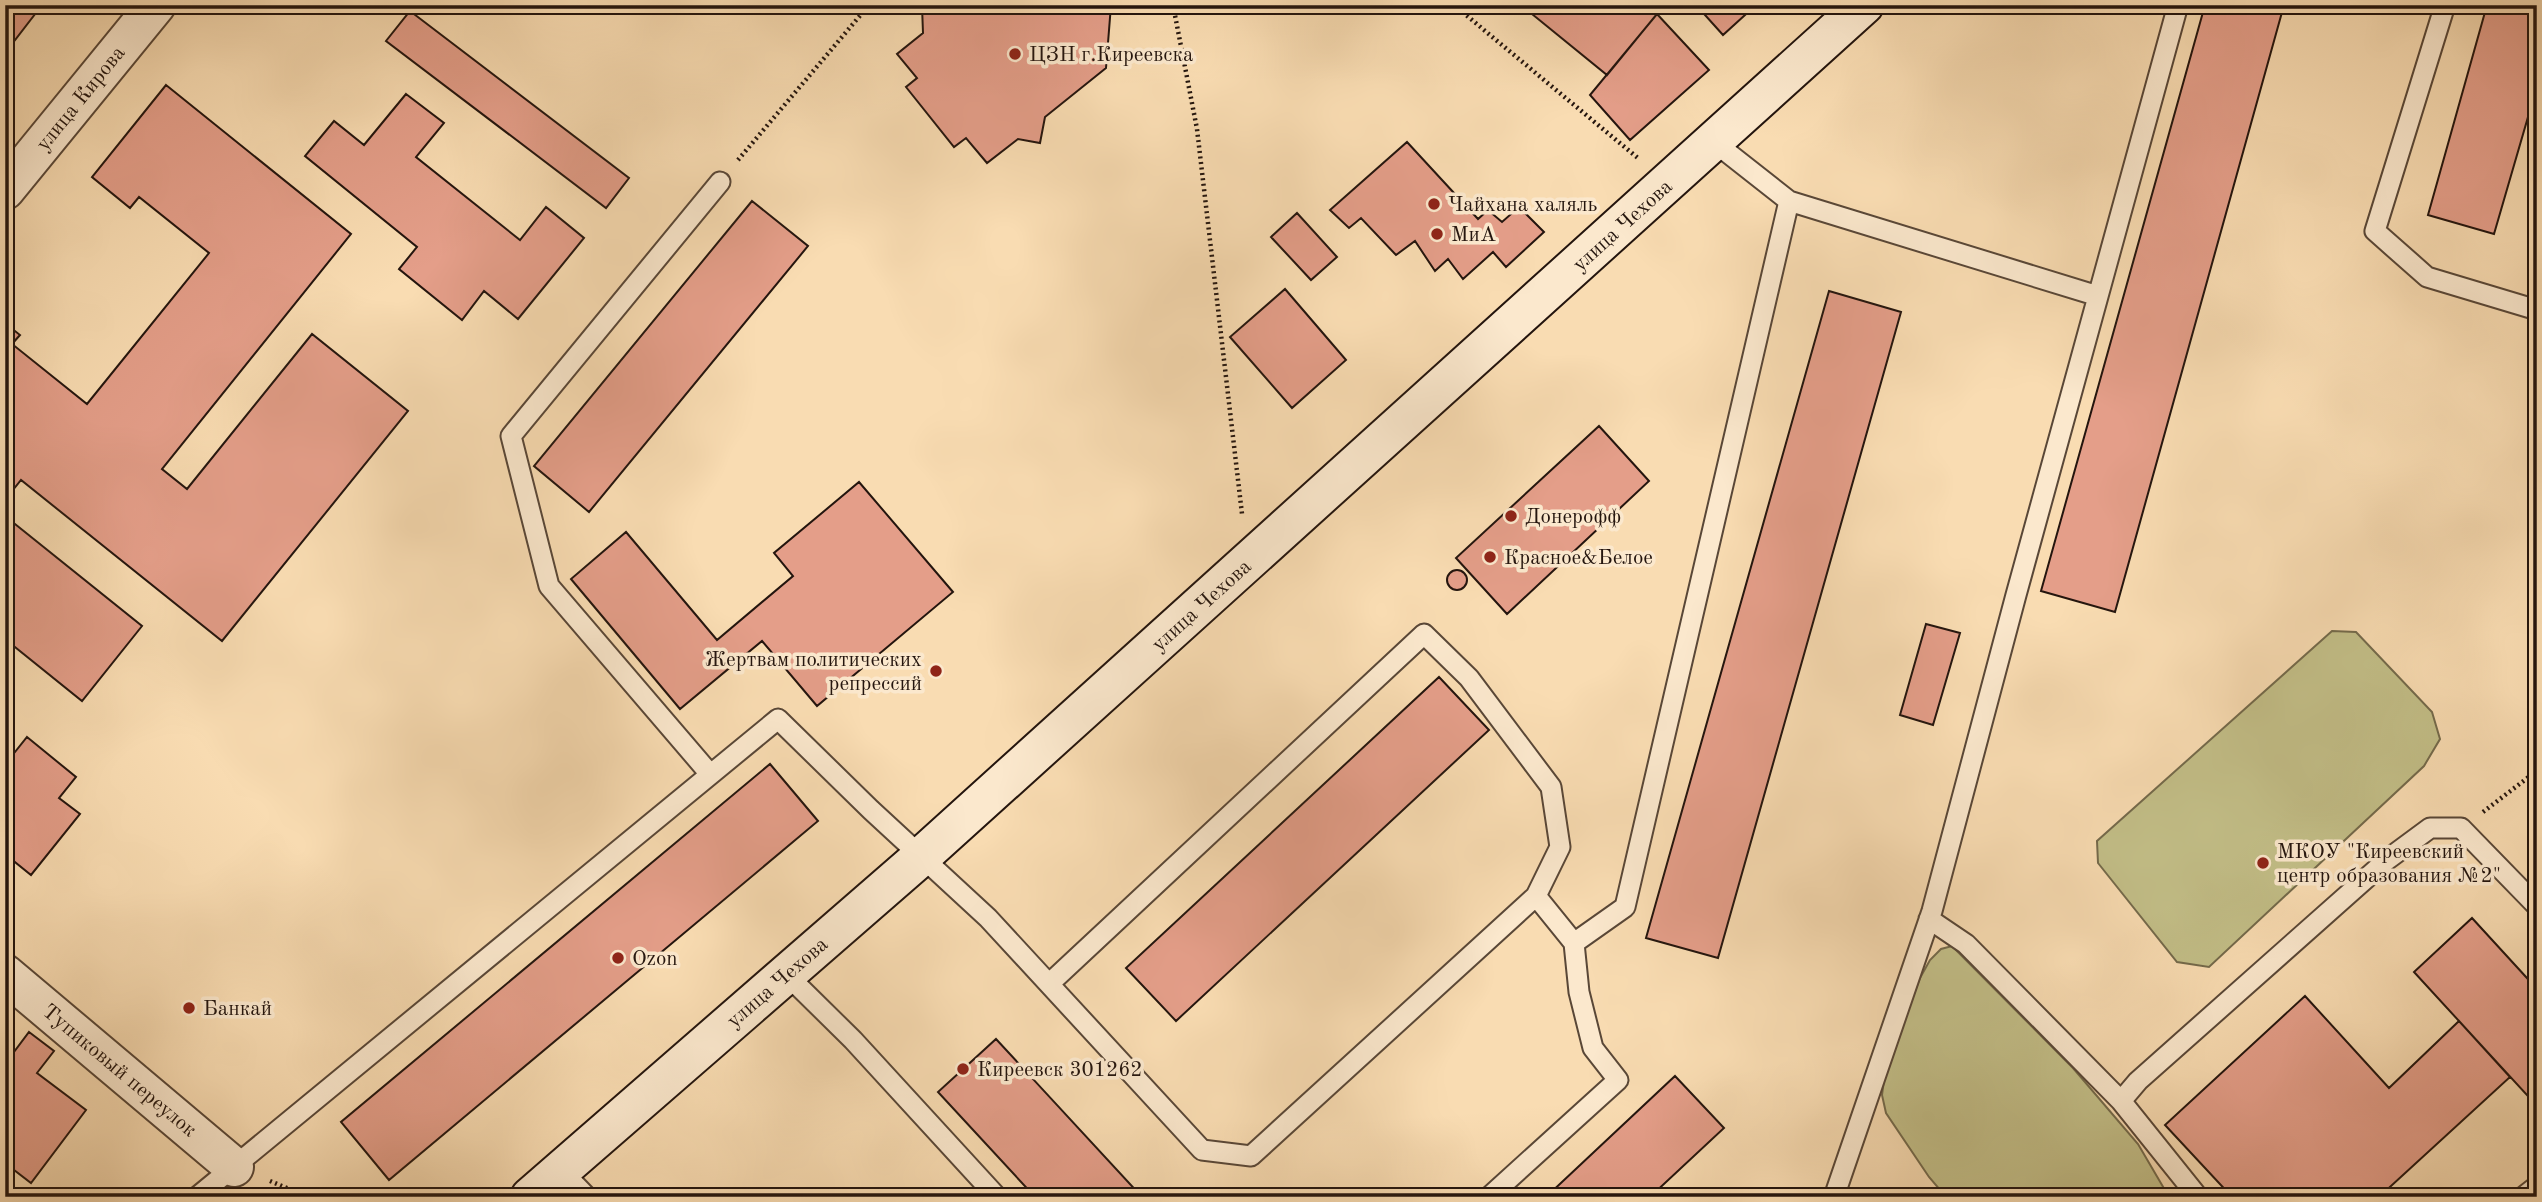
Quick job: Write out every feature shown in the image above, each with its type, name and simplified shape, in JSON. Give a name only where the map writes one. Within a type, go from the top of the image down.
[{"type":"main road","name":"улица Кирова","points":[[5,190],[156,5]]},
{"type":"main road","name":"улица Чехова","points":[[530,1197],[922,856],[1864,5]]},
{"type":"main road","name":"Тупиковый переулок","points":[[5,974],[234,1167]]},
{"type":"lane","points":[[1834,1197],[1929,919],[2178,5]]},
{"type":"lane","points":[[2445,5],[2375,231],[2427,277],[2537,310]]},
{"type":"lane","points":[[1714,142],[1789,201],[2098,296]]},
{"type":"lane","points":[[710,774],[548,586],[510,436],[720,182]]},
{"type":"lane","points":[[1574,943],[1625,907],[1789,201]]},
{"type":"lane","points":[[197,1197],[778,719],[879,818],[988,918],[1202,1150],[1251,1156],[1536,896],[1560,846],[1551,787],[1469,678],[1424,634],[1050,983]]},
{"type":"lane","points":[[2121,1101],[2138,1082],[2388,859],[2430,828],[2461,828],[2537,906]]},
{"type":"lane","points":[[1489,1197],[1618,1080],[1593,1048],[1579,992],[1574,943],[1536,896]]},
{"type":"lane","points":[[1929,919],[1966,944],[2121,1101],[2198,1197]]},
{"type":"lane","points":[[786,974],[853,1040],[997,1197]]},
{"type":"lane","points":[[560,1169],[587,1197]]},
{"type":"lane","points":[[2524,1197],[2537,1186]]},
{"type":"path","points":[[720,182],[869,5]]},
{"type":"path","points":[[1173,5],[1197,129],[1242,514]]},
{"type":"path","points":[[1454,5],[1641,160]]},
{"type":"path","points":[[2461,828],[2530,776],[2537,783]]},
{"type":"shaded area","points":[[2332,631],[2356,632],[2432,712],[2440,739],[2424,766],[2209,967],[2177,962],[2098,863],[2097,841]]},
{"type":"shaded area","points":[[1952,946],[2073,1068],[2138,1144],[2169,1197],[1946,1197],[1929,1177],[1886,1113],[1882,1095],[1885,1072],[1920,978],[1930,960],[1941,949]]},
{"type":"building","points":[[5,5],[42,5],[5,53]]},
{"type":"building","points":[[958,5],[1111,5],[1106,68],[1045,117],[1040,143],[1018,139],[987,163],[966,138],[954,147],[906,87],[917,78],[897,54],[923,33],[922,6],[950,12]]},
{"type":"building","points":[[1521,5],[1646,5],[1657,14],[1607,75]]},
{"type":"building","points":[[1696,5],[1756,5],[1723,35]]},
{"type":"building","points":[[2205,5],[2284,5],[2115,612],[2041,591]]},
{"type":"building","points":[[2487,5],[2537,5],[2537,86],[2494,234],[2428,215]]},
{"type":"building","points":[[410,11],[629,178],[606,208],[386,41]]},
{"type":"building","points":[[1657,14],[1709,70],[1630,140],[1590,95]]},
{"type":"building","points":[[166,85],[351,234],[162,469],[187,489],[312,334],[408,411],[222,641],[21,480],[5,500],[5,323],[20,335],[12,344],[87,404],[209,253],[139,197],[130,208],[92,177]]},
{"type":"building","points":[[406,94],[444,123],[416,157],[520,240],[546,207],[584,238],[518,319],[484,291],[462,320],[399,269],[417,247],[305,156],[334,121],[364,145]]},
{"type":"building","points":[[1407,142],[1478,219],[1488,210],[1502,222],[1519,207],[1544,232],[1506,267],[1493,252],[1463,279],[1448,259],[1435,271],[1415,241],[1396,255],[1361,218],[1349,228],[1330,210]]},
{"type":"building","points":[[752,201],[808,246],[589,512],[534,466]]},
{"type":"building","points":[[1297,213],[1337,257],[1311,280],[1271,237]]},
{"type":"building","points":[[1285,289],[1346,360],[1292,408],[1230,337]]},
{"type":"building","points":[[1829,291],[1901,312],[1718,958],[1646,938]]},
{"type":"building","points":[[1599,426],[1649,481],[1507,614],[1456,558]]},
{"type":"building","points":[[859,482],[953,592],[817,706],[762,641],[680,709],[571,579],[626,532],[717,640],[793,576],[774,553]]},
{"type":"building","points":[[5,516],[142,626],[82,701],[5,639]]},
{"type":"building","points":[[1457,570],[1464,573],[1467,580],[1464,587],[1457,590],[1450,587],[1447,580],[1450,573]]},
{"type":"building","points":[[1926,624],[1960,633],[1933,725],[1900,715]]},
{"type":"building","points":[[1439,677],[1489,730],[1176,1021],[1126,968]]},
{"type":"building","points":[[27,737],[76,777],[59,798],[80,814],[31,875],[5,854],[5,753],[11,757]]},
{"type":"building","points":[[770,764],[818,821],[389,1180],[341,1122]]},
{"type":"building","points":[[2472,918],[2537,989],[2537,1106],[2414,972]]},
{"type":"building","points":[[2305,996],[2389,1088],[2459,1021],[2510,1077],[2379,1197],[2232,1197],[2165,1125]]},
{"type":"building","points":[[29,1032],[54,1051],[37,1073],[86,1110],[31,1183],[5,1163],[5,1064]]},
{"type":"building","points":[[996,1039],[1142,1197],[1035,1197],[938,1092]]},
{"type":"building","points":[[1675,1076],[1724,1128],[1650,1197],[1546,1197]]},
{"type":"place","name":"ЦЗН г.Киреевска","points":[[1015,54]]},
{"type":"place","name":"Чайхана халяль","points":[[1434,204]]},
{"type":"place","name":"МиА","points":[[1437,234]]},
{"type":"place","name":"Донерофф","points":[[1511,516]]},
{"type":"place","name":"Красное&Белое","points":[[1490,557]]},
{"type":"place","name":"Жертвам политических репрессий","points":[[936,671]]},
{"type":"place","name":"МКОУ \"Киреевский центр образования №2\"","points":[[2263,863]]},
{"type":"place","name":"Ozon","points":[[618,958]]},
{"type":"place","name":"Банкай","points":[[189,1008]]},
{"type":"place","name":"Киреевск 301262","points":[[963,1069]]}]
